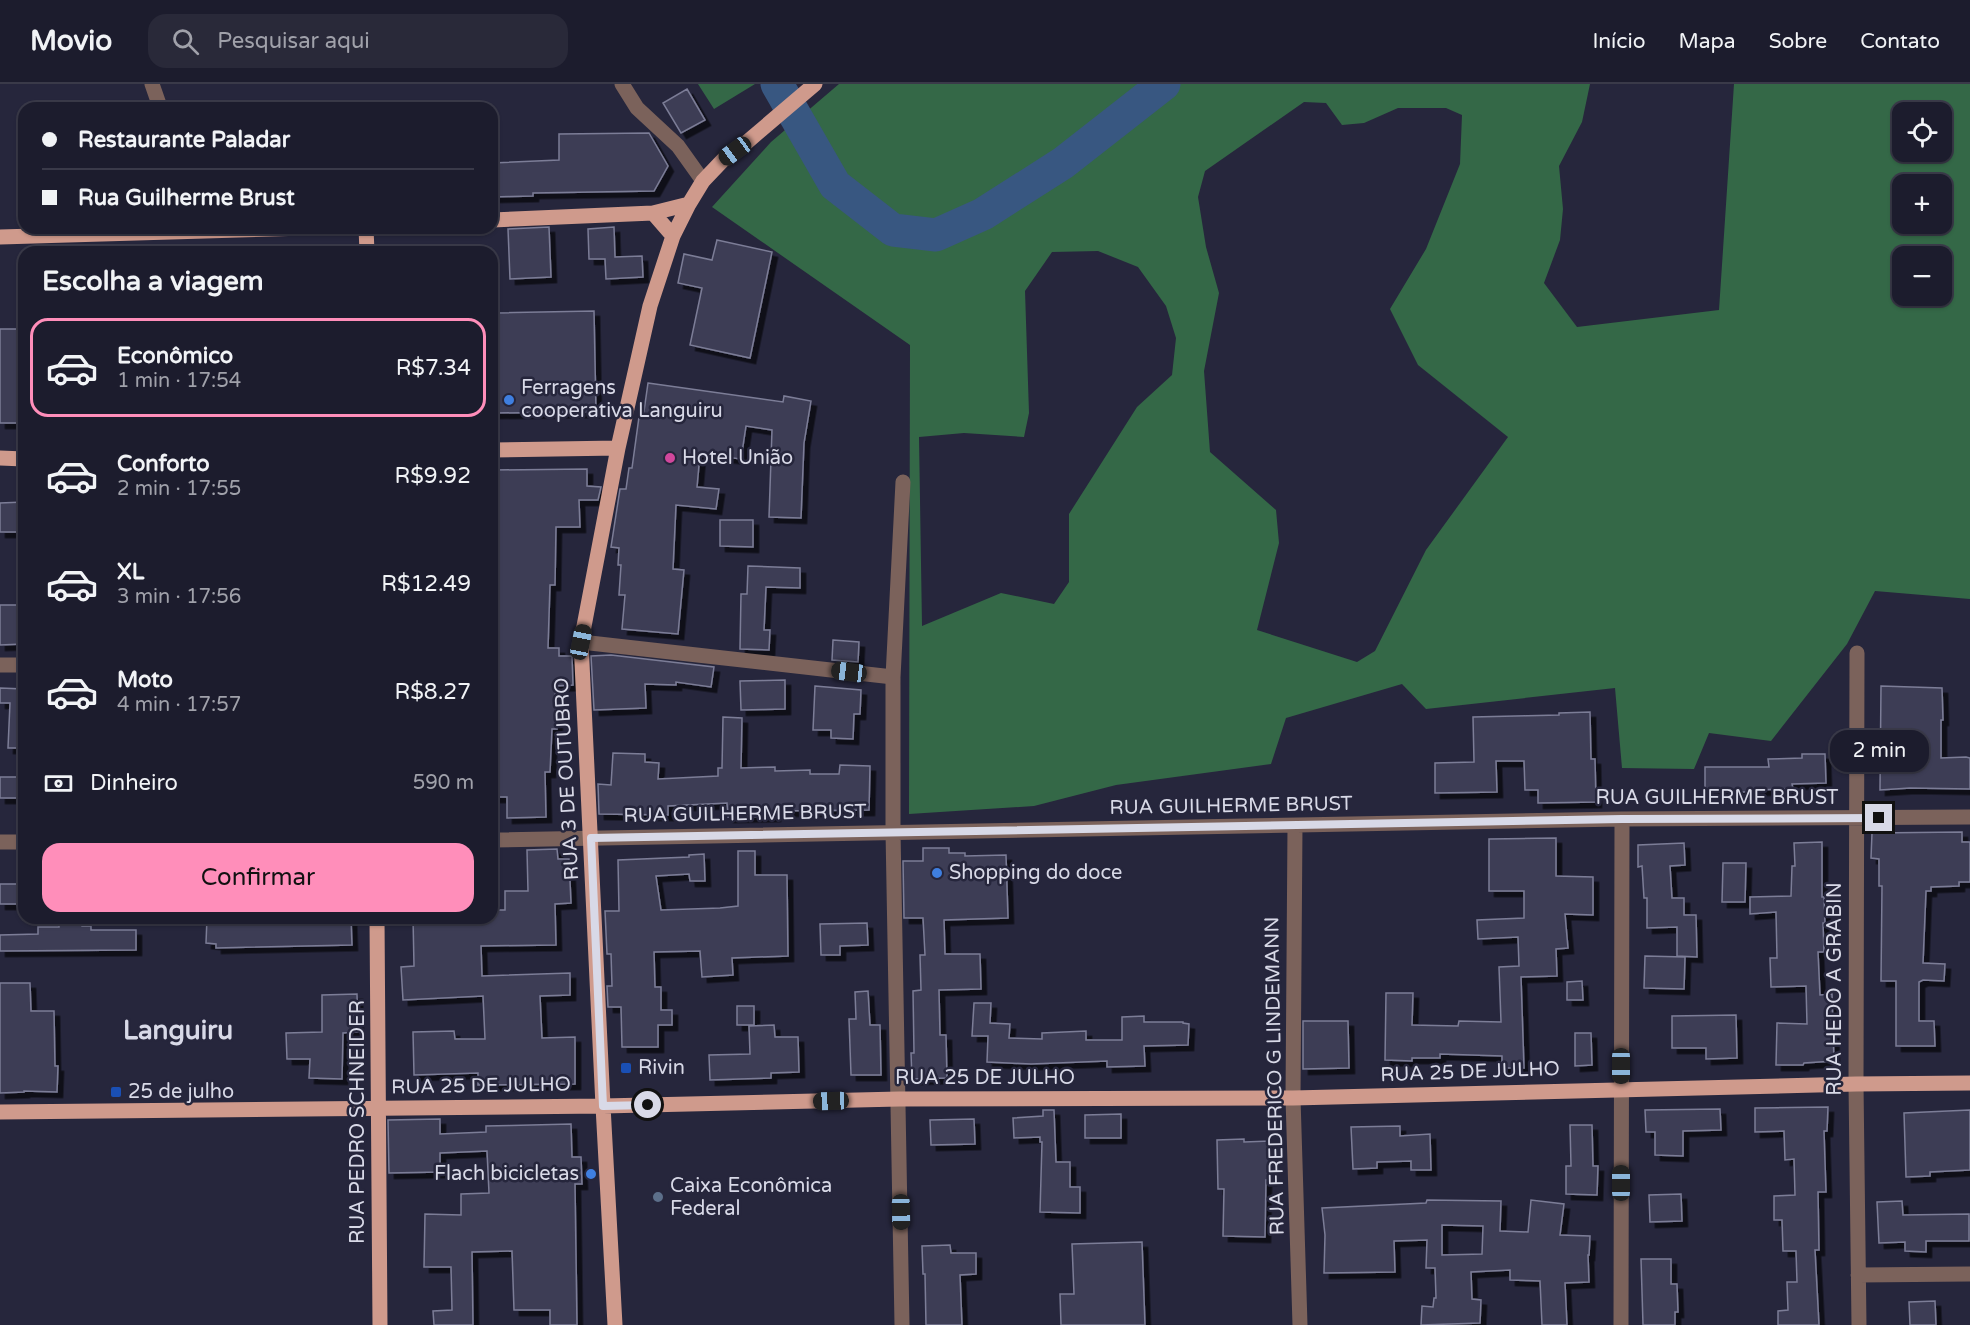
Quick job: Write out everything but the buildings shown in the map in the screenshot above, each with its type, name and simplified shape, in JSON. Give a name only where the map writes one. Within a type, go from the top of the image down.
[{"type":"main road","name":"RUA 3 DE OUTUBRO","points":[[615,1325],[581,642],[618,448],[650,306],[673,236],[703,181],[723,160],[815,84]]},
{"type":"main road","points":[[498,220],[653,213],[689,204]]},
{"type":"main road","points":[[653,213],[673,236]]},
{"type":"main road","points":[[0,237],[102,234]]},
{"type":"main road","points":[[498,450],[618,448]]},
{"type":"main road","points":[[0,458],[18,459]]},
{"type":"main road","name":"RUA PEDRO SCHNEIDER","points":[[377,924],[380,1325]]},
{"type":"main road","name":"RUA 25 DE JULHO","points":[[0,1112],[603,1106],[899,1099],[1293,1098],[1970,1083]]},
{"type":"street","points":[[152,84],[158,102]]},
{"type":"street","points":[[622,84],[637,108],[678,146],[703,181]]},
{"type":"street","points":[[902,1325],[893,831],[893,677],[903,482]]},
{"type":"street","points":[[581,642],[893,677]]},
{"type":"street","name":"RUA HEDO A GRABIN","points":[[1857,653],[1856,1084],[1859,1325]]},
{"type":"street","points":[[0,665],[18,665]]},
{"type":"street","name":"RUA GUILHERME BRUST","points":[[498,840],[1622,819],[1970,817]]},
{"type":"street","points":[[1621,1325],[1622,819]]},
{"type":"street","name":"RUA FREDERICO G LINDEMANN","points":[[1295,826],[1293,1098],[1300,1325]]},
{"type":"street","points":[[0,842],[18,842]]},
{"type":"street","points":[[1858,1275],[1970,1274]]},
{"type":"green space","points":[[698,84],[755,84],[714,109]]},
{"type":"green space","points":[[839,84],[1590,84],[1582,122],[1559,166],[1563,209],[1560,240],[1544,283],[1577,327],[1719,310],[1734,84],[1970,84],[1970,599],[1875,591],[1847,644],[1771,741],[1709,733],[1694,769],[1622,768],[1615,688],[1426,709],[1402,684],[1286,718],[1271,764],[1116,785],[1034,806],[909,814],[910,345],[712,207],[771,142]],"holes":[[[1304,102],[1326,103],[1342,125],[1364,123],[1398,108],[1446,108],[1462,115],[1460,164],[1426,249],[1390,309],[1418,365],[1508,437],[1426,550],[1375,651],[1357,662],[1257,630],[1279,543],[1276,510],[1210,452],[1204,371],[1219,293],[1206,247],[1198,197],[1205,171]],[[1098,251],[1138,267],[1166,306],[1176,338],[1172,375],[1137,407],[1069,514],[1069,582],[1054,604],[1001,593],[922,626],[919,437],[964,433],[1024,437],[1029,413],[1025,291],[1052,252]]]},
{"type":"waterway","points":[[777,84],[835,185],[893,230],[936,235],[983,214],[1063,163],[1164,84]]},
{"type":"place","name":"Ferragens cooperativa Languiru","points":[[509,400]]},
{"type":"place","name":"Hotel União","points":[[670,458]]},
{"type":"place","name":"Shopping do doce","points":[[937,873]]},
{"type":"place","name":"Rivin","points":[[626,1068]]},
{"type":"place","name":"25 de julho","points":[[116,1092]]},
{"type":"place","name":"Flach bicicletas","points":[[591,1174]]},
{"type":"place","name":"Caixa Econômica Federal","points":[[658,1197]]},
{"type":"district","name":"Languiru","points":[[178,1030]]},
{"type":"route","points":[[648,1105],[603,1106],[591,838],[1622,819],[1879,818]]}]
